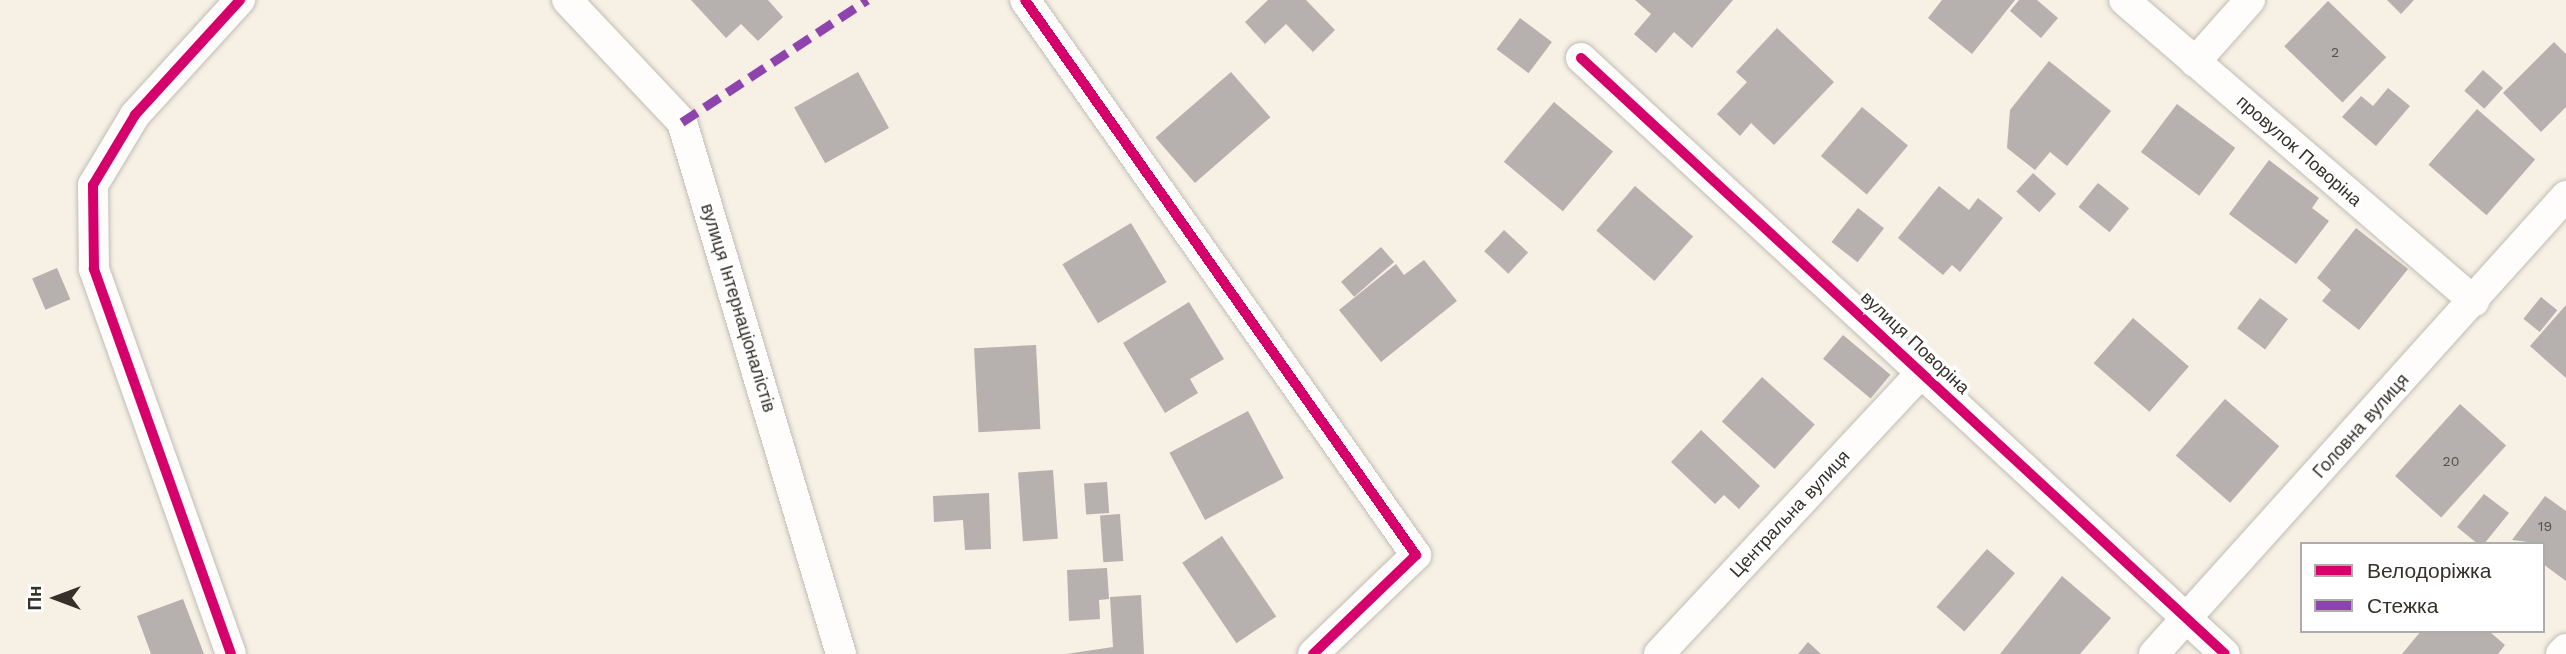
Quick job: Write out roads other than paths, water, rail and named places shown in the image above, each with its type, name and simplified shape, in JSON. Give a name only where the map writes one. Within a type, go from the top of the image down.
[{"type":"street","points":[[231,654],[94,269],[93,185],[135,115],[240,0]]},
{"type":"street","name":"вулиця Інтернаціоналістів","points":[[568,0],[682,122],[841,654]]},
{"type":"street","points":[[1025,0],[1416,555],[1313,654]]},
{"type":"street","name":"провулок Поворіна","points":[[2124,0],[2474,301]]},
{"type":"street","points":[[2195,62],[2250,0]]},
{"type":"street","name":"вулиця Поворіна","points":[[1581,58],[2225,654]]},
{"type":"street","name":"Головна вулиця","points":[[2154,654],[2566,196]]},
{"type":"street","name":"Центральна вулиця","points":[[1660,654],[1921,373]]},
{"type":"street","points":[[2561,654],[2566,649]]}]
